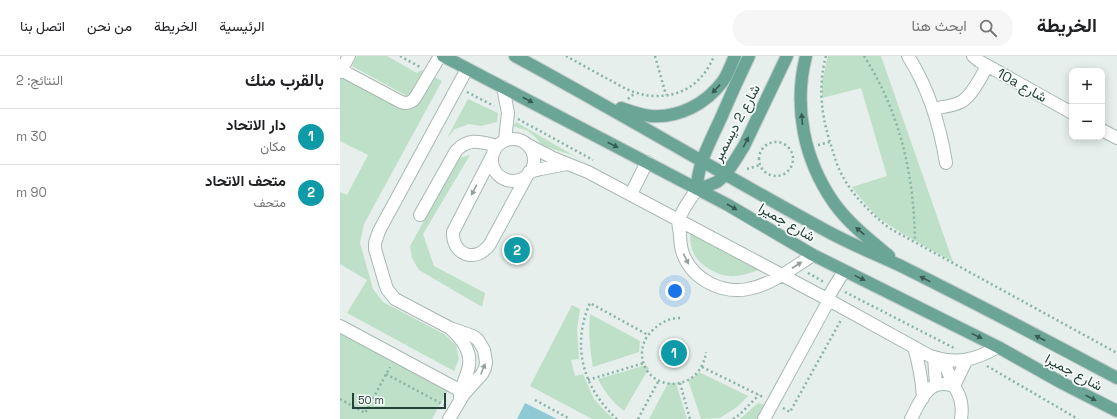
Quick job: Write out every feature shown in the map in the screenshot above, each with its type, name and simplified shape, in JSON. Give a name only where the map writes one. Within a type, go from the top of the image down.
[{"type":"main road","name":"شارع جميرا","points":[[442,56],[503,86],[728,205],[813,255],[998,347],[1062,383],[1117,411]]},
{"type":"main road","name":"شارع جميرا","points":[[515,56],[587,95],[725,175],[826,230],[900,266],[1117,378]]},
{"type":"main road","points":[[587,95],[635,113],[650,116],[665,116],[679,113],[693,108],[715,91],[724,80],[735,56]]},
{"type":"main road","name":"شارع 2 ديسمبر","points":[[749,56],[699,170],[697,189],[717,182],[725,175],[744,146],[787,56]]},
{"type":"main road","points":[[806,56],[802,69],[800,99],[802,128],[807,148],[818,175],[835,204],[855,227],[900,266]]},
{"type":"street","points":[[349,56],[341,71],[405,104],[413,101],[442,56]]},
{"type":"street","points":[[908,56],[921,80],[933,109],[942,138],[946,163]]},
{"type":"street","name":"10a شارع","points":[[973,56],[987,66],[1069,111]]},
{"type":"street","points":[[933,109],[955,104],[967,98],[987,66]]},
{"type":"street","points":[[456,405],[482,374],[485,368],[486,356],[482,344],[473,336],[450,328],[396,299],[387,289],[376,255],[375,243],[379,231],[467,69]]},
{"type":"street","points":[[503,86],[508,113],[492,162],[496,173],[500,177],[512,181],[517,180],[528,173],[567,164]]},
{"type":"street","points":[[1105,132],[1117,138]]},
{"type":"street","points":[[528,145],[533,154],[533,164],[490,244],[486,250],[481,253],[475,255],[463,253],[454,244],[453,232],[498,147],[511,138],[517,139],[567,164],[588,172],[939,359],[953,361],[970,359],[987,354],[998,347]]},
{"type":"street","points":[[420,215],[460,146],[472,142],[498,147]]},
{"type":"street","points":[[630,194],[647,162]]},
{"type":"street","points":[[697,189],[682,213],[679,221],[680,240],[683,254],[690,266],[699,276],[710,284],[736,290],[749,289],[762,285],[782,275],[813,255]]},
{"type":"street","points":[[764,419],[844,270]]},
{"type":"street","points":[[340,326],[396,356],[456,405]]},
{"type":"street","points":[[450,328],[464,343],[469,356],[468,370],[456,405]]},
{"type":"street","points":[[914,347],[919,364],[923,398]]},
{"type":"street","points":[[936,385],[939,359]]},
{"type":"street","points":[[939,359],[962,402],[961,419]]},
{"type":"street","points":[[954,386],[970,359]]},
{"type":"street","points":[[911,419],[923,398],[931,388],[942,384],[954,386]]},
{"type":"path","points":[[400,56],[431,72]]},
{"type":"path","points":[[566,56],[635,93],[649,96],[676,93],[690,87],[701,78],[714,56]]},
{"type":"path","points":[[655,56],[666,95]]},
{"type":"path","points":[[826,56],[821,95],[825,127],[839,168],[848,185],[860,202],[873,216],[889,228],[1117,353]]},
{"type":"path","points":[[864,56],[880,84],[898,129],[913,196],[915,242]]},
{"type":"path","points":[[457,86],[596,161]]},
{"type":"path","points":[[782,142],[792,152],[794,162],[792,167],[789,171],[780,176],[770,176],[762,170],[760,165],[759,155],[768,144],[782,142]]},
{"type":"path","points":[[807,148],[830,142]]},
{"type":"path","points":[[746,169],[760,165]]},
{"type":"path","points":[[795,266],[970,359],[1078,419]]},
{"type":"path","points":[[617,419],[598,399],[585,372],[581,346],[581,334],[583,321],[590,303],[648,335]]},
{"type":"path","points":[[680,318],[674,318],[660,323],[648,335],[642,346],[642,358],[650,373],[658,380],[665,383],[680,383],[691,379],[700,371],[705,360],[706,352]]},
{"type":"path","points":[[340,400],[365,413],[396,356]]},
{"type":"path","points":[[588,380],[644,363]]},
{"type":"path","points":[[386,374],[456,405]]},
{"type":"path","points":[[638,419],[658,380]]},
{"type":"path","points":[[680,383],[690,419]]},
{"type":"path","points":[[733,419],[759,395]]},
{"type":"path","points":[[535,400],[570,419]]},
{"type":"green space","points":[[357,56],[387,56],[417,73],[421,70],[442,81],[364,224],[360,243],[373,289],[383,302],[444,334],[456,345],[459,359],[454,371],[347,313],[367,280],[340,264],[340,192],[347,195],[368,155],[340,141],[340,77],[346,76],[401,103],[405,95],[352,66]]},
{"type":"green space","points":[[828,56],[881,56],[953,262],[903,234],[877,217],[852,187],[887,176],[861,88],[822,98],[822,81]]},
{"type":"green space","points":[[468,99],[498,113],[497,122],[481,126],[469,124],[455,129],[447,138]]},
{"type":"green space","points":[[516,122],[597,169],[572,155],[543,146],[528,131],[513,126]]},
{"type":"green space","points":[[470,155],[423,234],[434,266],[485,293],[482,307],[419,270],[412,258],[410,246],[459,158]]},
{"type":"green space","points":[[690,232],[759,270],[727,276],[711,270],[701,263],[694,255],[691,245]]},
{"type":"green space","points":[[572,305],[580,309],[577,329],[579,359],[571,360],[575,376],[583,374],[594,399],[614,419],[592,419],[530,386]]},
{"type":"green space","points":[[590,314],[640,341],[639,352],[593,367],[589,327]]},
{"type":"green space","points":[[340,329],[449,389],[432,419],[340,419]]},
{"type":"green space","points":[[646,365],[649,368],[624,411],[609,396],[598,379]]},
{"type":"green space","points":[[699,372],[748,396],[737,407],[720,418],[701,419],[688,380],[693,378]]},
{"type":"green space","points":[[668,383],[676,383],[687,419],[649,419]]},
{"type":"green space","points":[[758,403],[765,405],[757,419],[740,419]]},
{"type":"water","points":[[525,403],[557,419],[517,419]]},
{"type":"place","name":"متحف الاتحاد","points":[[517,250]]},
{"type":"place","name":"دار الاتحاد","points":[[674,353]]}]
